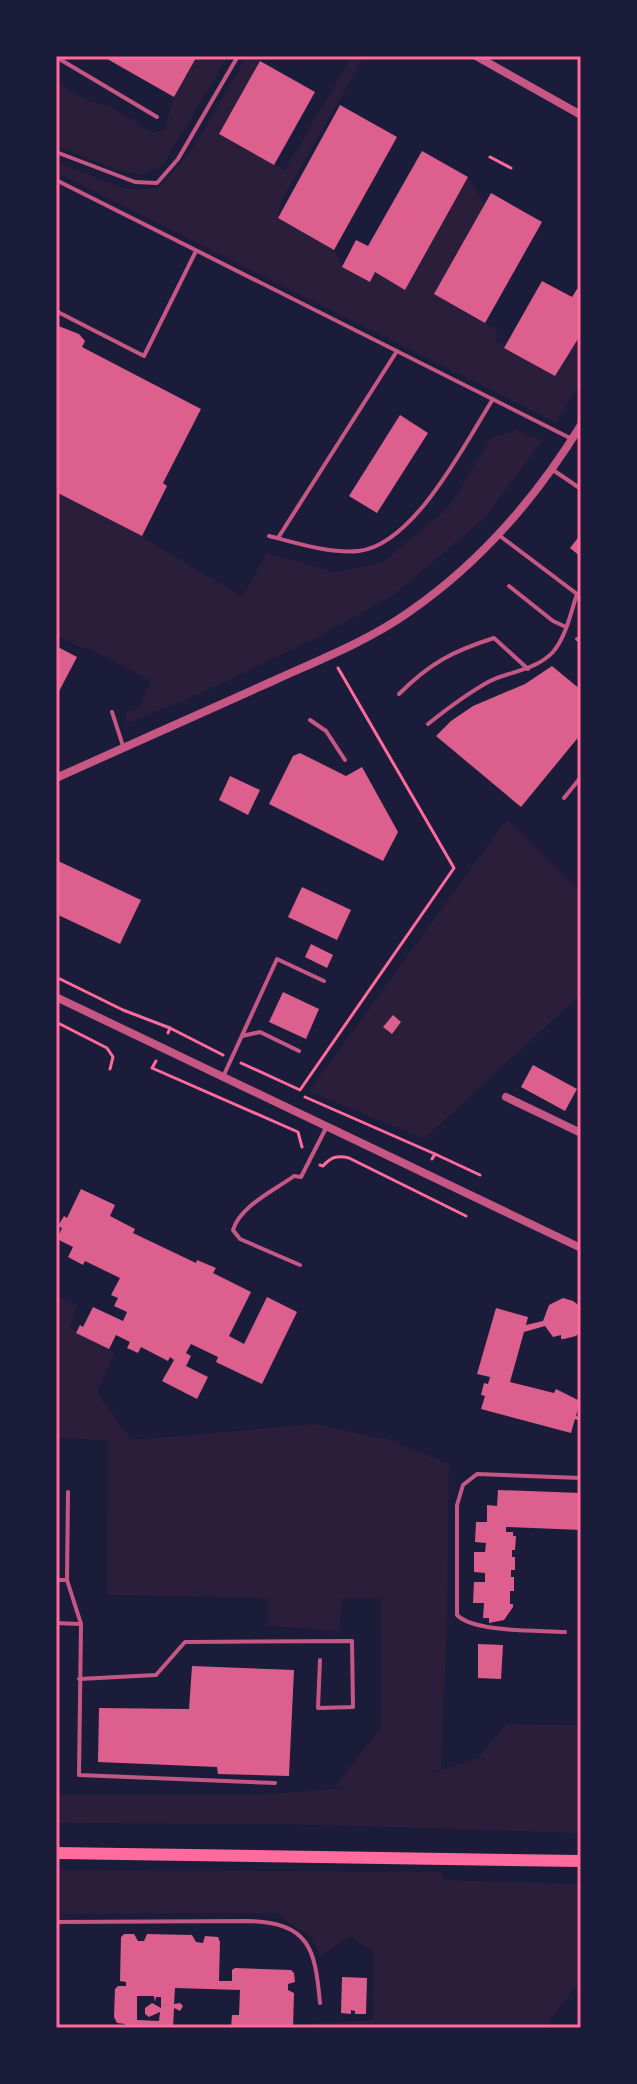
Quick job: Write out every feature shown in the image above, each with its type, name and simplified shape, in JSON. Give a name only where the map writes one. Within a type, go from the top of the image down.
[{"type":"main road","points":[[56,1853],[581,1861]]},
{"type":"street","points":[[476,56],[581,115]]},
{"type":"street","points":[[56,778],[379,631],[454,579],[499,535],[581,425]]},
{"type":"street","points":[[56,997],[581,1248]]},
{"type":"street","points":[[506,1097],[581,1133]]},
{"type":"lane","points":[[56,152],[135,182],[157,183],[178,159],[238,56]]},
{"type":"lane","points":[[56,57],[157,117]]},
{"type":"lane","points":[[56,180],[572,439]]},
{"type":"lane","points":[[56,311],[144,356],[196,251]]},
{"type":"lane","points":[[278,538],[397,351]]},
{"type":"lane","points":[[269,536],[334,550],[360,551],[385,542],[408,525],[426,503],[493,399]]},
{"type":"lane","points":[[551,469],[581,489]]},
{"type":"lane","points":[[428,724],[457,701],[493,680],[528,669],[553,652],[579,596],[499,535]]},
{"type":"lane","points":[[509,586],[553,621],[566,627]]},
{"type":"lane","points":[[399,694],[422,671],[459,649],[494,638],[528,669]]},
{"type":"lane","points":[[112,712],[124,748]]},
{"type":"lane","points":[[310,720],[326,731],[345,760]]},
{"type":"lane","points":[[564,798],[581,777]]},
{"type":"lane","points":[[223,1077],[277,959],[324,981]]},
{"type":"lane","points":[[242,1036],[260,1032],[299,1051]]},
{"type":"lane","points":[[300,1265],[240,1239],[233,1230],[248,1210],[294,1176],[301,1177],[327,1126]]},
{"type":"lane","points":[[565,1632],[481,1626],[465,1623],[457,1615],[457,1505],[463,1485],[477,1474],[581,1478]]},
{"type":"lane","points":[[68,1492],[67,1580],[81,1624],[79,1775],[275,1783]]},
{"type":"lane","points":[[56,1580],[67,1580]]},
{"type":"lane","points":[[56,1623],[81,1624]]},
{"type":"lane","points":[[79,1679],[156,1675],[185,1642],[352,1641],[353,1707],[318,1708],[320,1660]]},
{"type":"lane","points":[[56,1922],[271,1922],[289,1927],[312,1949],[320,2003]]},
{"type":"path","points":[[490,157],[511,168]]},
{"type":"path","points":[[300,1090],[454,868],[338,668]]},
{"type":"path","points":[[56,977],[300,1090],[304,1100],[480,1175]]},
{"type":"path","points":[[56,1022],[107,1048],[113,1057],[110,1069]]},
{"type":"path","points":[[432,1159],[435,1154]]},
{"type":"shaded area","points":[[197,56],[228,56],[162,166],[143,175],[117,170],[56,146],[56,82],[89,101],[111,107],[153,133],[165,129],[174,97]]},
{"type":"shaded area","points":[[247,56],[258,56],[260,61],[219,134],[285,170],[352,56],[364,56],[280,204],[278,218],[334,250],[343,267],[369,282],[375,272],[405,289],[468,177],[484,204],[435,294],[498,331],[495,341],[555,376],[581,333],[581,380],[556,423],[56,172],[56,162],[126,189],[159,188],[193,148]]},
{"type":"shaded area","points":[[516,430],[542,441],[483,520],[392,596],[317,637],[199,694],[126,724],[126,713],[138,708],[151,681],[56,635],[56,492],[137,534],[243,597],[267,553],[336,572],[383,562],[449,507],[491,438]]},
{"type":"shaded area","points":[[507,819],[581,893],[581,994],[424,1139],[309,1091]]},
{"type":"shaded area","points":[[56,1296],[77,1305],[70,1328],[115,1353],[97,1392],[131,1440],[315,1424],[390,1440],[449,1464],[441,1768],[427,1774],[478,1758],[507,1724],[581,1725],[581,1833],[282,1824],[56,1823],[56,1795],[258,1795],[354,1787],[335,1787],[381,1727],[381,1598],[342,1598],[339,1631],[268,1626],[268,1598],[107,1595],[108,1441],[56,1437]]},
{"type":"shaded area","points":[[56,1870],[442,1872],[444,1880],[581,1884],[581,1980],[550,2020],[548,2028],[314,2028],[314,2023],[373,2020],[374,1953],[350,1936],[321,1956],[311,1937],[275,1913],[56,1914]]},
{"type":"building","points":[[102,56],[197,56],[174,97]]},
{"type":"building","points":[[260,61],[315,92],[274,165],[219,134]]},
{"type":"building","points":[[340,105],[397,137],[334,250],[278,218]]},
{"type":"building","points":[[422,151],[468,177],[405,290],[375,272],[370,282],[342,267],[356,240],[368,246]]},
{"type":"building","points":[[491,193],[542,222],[485,323],[434,294]]},
{"type":"building","points":[[542,281],[572,297],[577,289],[581,291],[581,334],[555,376],[504,348]]},
{"type":"building","points":[[56,325],[79,334],[85,341],[82,347],[201,409],[163,483],[167,486],[142,536],[56,492]]},
{"type":"building","points":[[400,415],[428,433],[377,513],[349,496]]},
{"type":"building","points":[[581,534],[581,557],[570,548]]},
{"type":"building","points":[[56,646],[77,657],[56,697]]},
{"type":"building","points":[[552,666],[581,690],[581,734],[521,807],[436,736],[473,706],[525,684]]},
{"type":"building","points":[[300,753],[346,776],[362,767],[398,832],[383,861],[269,804],[293,756]]},
{"type":"building","points":[[230,776],[260,790],[248,815],[219,800]]},
{"type":"building","points":[[56,860],[141,900],[120,944],[56,914]]},
{"type":"building","points":[[302,887],[351,910],[337,940],[288,917]]},
{"type":"building","points":[[311,944],[333,955],[327,968],[305,957]]},
{"type":"building","points":[[283,992],[319,1009],[306,1039],[269,1022]]},
{"type":"building","points":[[393,1015],[401,1022],[392,1034],[383,1027]]},
{"type":"building","points":[[533,1065],[577,1089],[565,1111],[521,1087]]},
{"type":"building","points":[[81,1189],[115,1205],[110,1216],[135,1229],[133,1233],[196,1263],[197,1260],[216,1268],[213,1273],[251,1292],[229,1336],[244,1344],[267,1297],[297,1312],[262,1384],[216,1362],[218,1357],[191,1344],[186,1353],[191,1356],[186,1366],[208,1377],[197,1399],[162,1381],[174,1360],[170,1357],[168,1361],[141,1347],[138,1353],[127,1348],[130,1342],[116,1335],[109,1349],[76,1333],[80,1325],[83,1327],[93,1307],[123,1321],[127,1312],[114,1306],[118,1298],[111,1295],[120,1278],[85,1261],[83,1265],[68,1257],[73,1247],[57,1239],[62,1228],[58,1226],[64,1216],[67,1218]]},
{"type":"building","points":[[563,1298],[581,1307],[581,1330],[576,1336],[564,1339],[561,1335],[553,1337],[545,1326],[524,1332],[510,1382],[554,1393],[556,1389],[580,1401],[576,1416],[581,1417],[581,1421],[575,1419],[571,1433],[481,1409],[485,1396],[481,1395],[484,1383],[488,1384],[490,1377],[477,1374],[496,1308],[528,1317],[526,1325],[543,1321],[549,1305]]},
{"type":"building","points":[[498,1490],[581,1493],[581,1530],[506,1527],[506,1532],[513,1532],[516,1536],[515,1550],[512,1550],[515,1570],[511,1570],[514,1591],[510,1591],[513,1607],[504,1620],[489,1623],[489,1618],[483,1618],[484,1603],[473,1603],[474,1582],[485,1582],[485,1573],[474,1572],[474,1552],[485,1552],[486,1543],[475,1542],[476,1522],[487,1522],[487,1505],[497,1506]]},
{"type":"building","points":[[478,1644],[503,1645],[501,1679],[478,1678]]},
{"type":"building","points":[[192,1666],[294,1670],[289,1776],[218,1774],[217,1767],[98,1762],[99,1708],[189,1709]]},
{"type":"building","points":[[134,1934],[138,1941],[144,1941],[147,1934],[192,1935],[196,1942],[203,1943],[205,1936],[218,1937],[219,1981],[232,1981],[232,1970],[235,1968],[291,1970],[295,1982],[288,1984],[288,1990],[294,1993],[293,2028],[231,2028],[232,2015],[239,2015],[240,1990],[175,1988],[174,2004],[183,2006],[180,2011],[174,2008],[173,2028],[125,2028],[125,2024],[117,2023],[114,2017],[115,1989],[126,1986],[126,1982],[120,1981],[121,1937]],"holes":[[[137,1996],[154,1996],[155,2002],[156,1997],[161,1997],[161,2008],[152,2003],[145,2008],[145,2014],[149,2017],[160,2012],[159,2021],[137,2020]]]},
{"type":"building","points":[[342,1977],[367,1978],[366,2014],[355,2014],[351,2010],[351,2014],[341,2013]]}]
